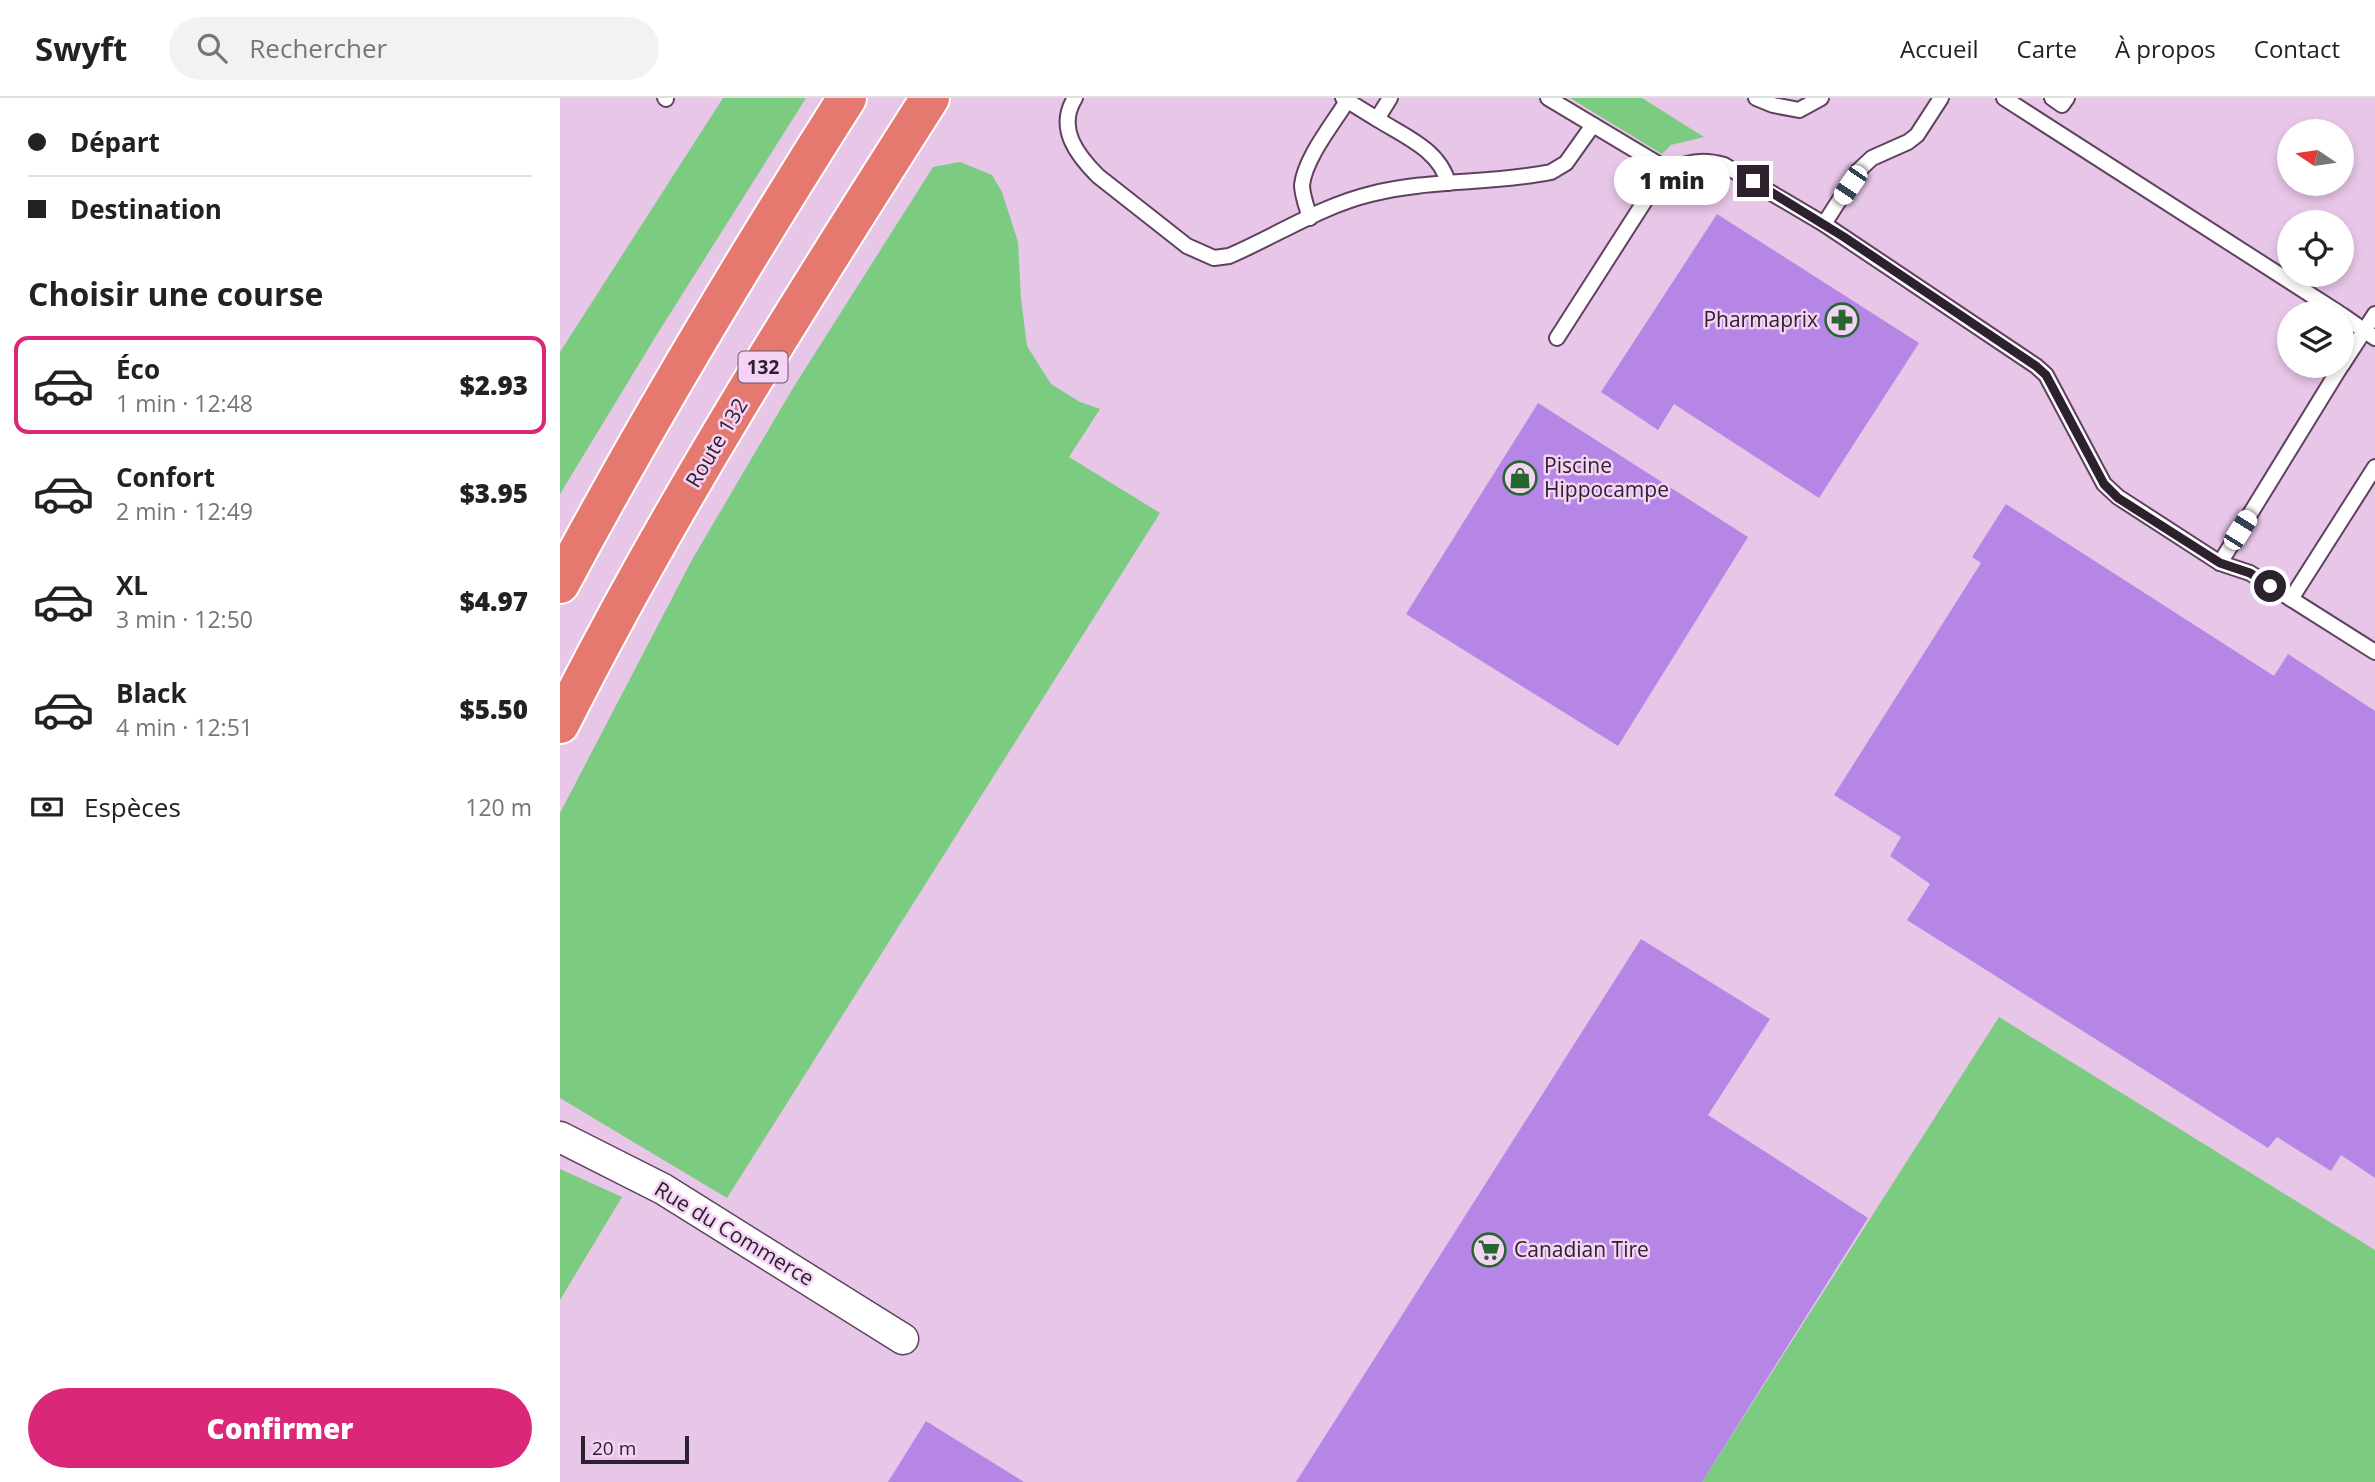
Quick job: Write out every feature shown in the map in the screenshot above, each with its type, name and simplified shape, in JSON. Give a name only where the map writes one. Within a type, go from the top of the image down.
[{"type":"highway","points":[[560,584],[680,369],[847,98]]},
{"type":"highway","name":"Route 132","points":[[560,724],[639,576],[690,488],[930,98]]},
{"type":"street","name":"Rue du Commerce","points":[[560,1137],[669,1192],[903,1339]]},
{"type":"lane","points":[[1075,98],[1068,119],[1074,151],[1098,176],[1187,246],[1214,258],[1229,256],[1339,203],[1371,194],[1409,186],[1552,172],[1566,163],[1592,125]]},
{"type":"lane","points":[[1377,119],[1390,98]]},
{"type":"lane","points":[[1548,98],[1670,171]]},
{"type":"lane","points":[[1756,98],[1773,105],[1799,110],[1821,98]]},
{"type":"lane","points":[[1824,224],[1858,171],[1872,158],[1908,142],[1917,135],[1941,98]]},
{"type":"lane","points":[[2004,98],[2320,301]]},
{"type":"lane","points":[[2052,98],[2062,105],[2067,98]]},
{"type":"lane","points":[[1310,218],[1302,187],[1306,172],[1345,99],[1425,149],[1445,170],[1448,183]]},
{"type":"lane","points":[[1557,338],[1655,185],[1681,164],[1709,161],[1724,165],[1824,224],[2036,366],[2046,375],[2104,484],[2118,498],[2220,563],[2250,573],[2375,652]]},
{"type":"lane","points":[[2354,352],[2370,335],[2375,313]]},
{"type":"lane","points":[[2354,324],[2370,335]]},
{"type":"lane","points":[[2220,563],[2334,378]]},
{"type":"lane","points":[[2291,599],[2375,467]]},
{"type":"green space","points":[[723,98],[806,98],[560,494],[560,352]]},
{"type":"green space","points":[[1570,98],[1642,98],[1704,137],[1671,145],[1662,154]]},
{"type":"green space","points":[[960,162],[992,175],[1002,192],[1018,242],[1027,346],[1051,384],[1080,402],[1100,409],[1069,457],[1160,513],[727,1198],[560,1098],[560,813],[693,558],[793,388],[933,167]]},
{"type":"green space","points":[[1999,1017],[2375,1250],[2375,1482],[1702,1482]]},
{"type":"green space","points":[[560,1169],[622,1197],[560,1300]]},
{"type":"building","points":[[1717,214],[1919,343],[1819,498],[1674,404],[1658,430],[1601,392]]},
{"type":"building","points":[[1538,403],[1748,537],[1618,746],[1406,614]]},
{"type":"building","points":[[2006,504],[2274,676],[2288,654],[2375,711],[2375,1178],[2341,1155],[2331,1171],[2277,1137],[2268,1148],[1907,920],[1930,884],[1890,856],[1901,837],[1834,795],[1981,563],[1972,557]]},
{"type":"building","points":[[1641,939],[1770,1019],[1708,1115],[1868,1218],[1702,1482],[1296,1482]]},
{"type":"building","points":[[926,1421],[1024,1482],[888,1482]]},
{"type":"place","name":"Pharmaprix","points":[[1842,320]]},
{"type":"place","name":"Piscine Hippocampe","points":[[1520,478]]},
{"type":"place","name":"Canadian Tire","points":[[1489,1250]]},
{"type":"route","points":[[1753,181],[1844,237],[2036,366],[2046,375],[2104,484],[2118,498],[2220,563],[2250,573],[2270,586]]}]
